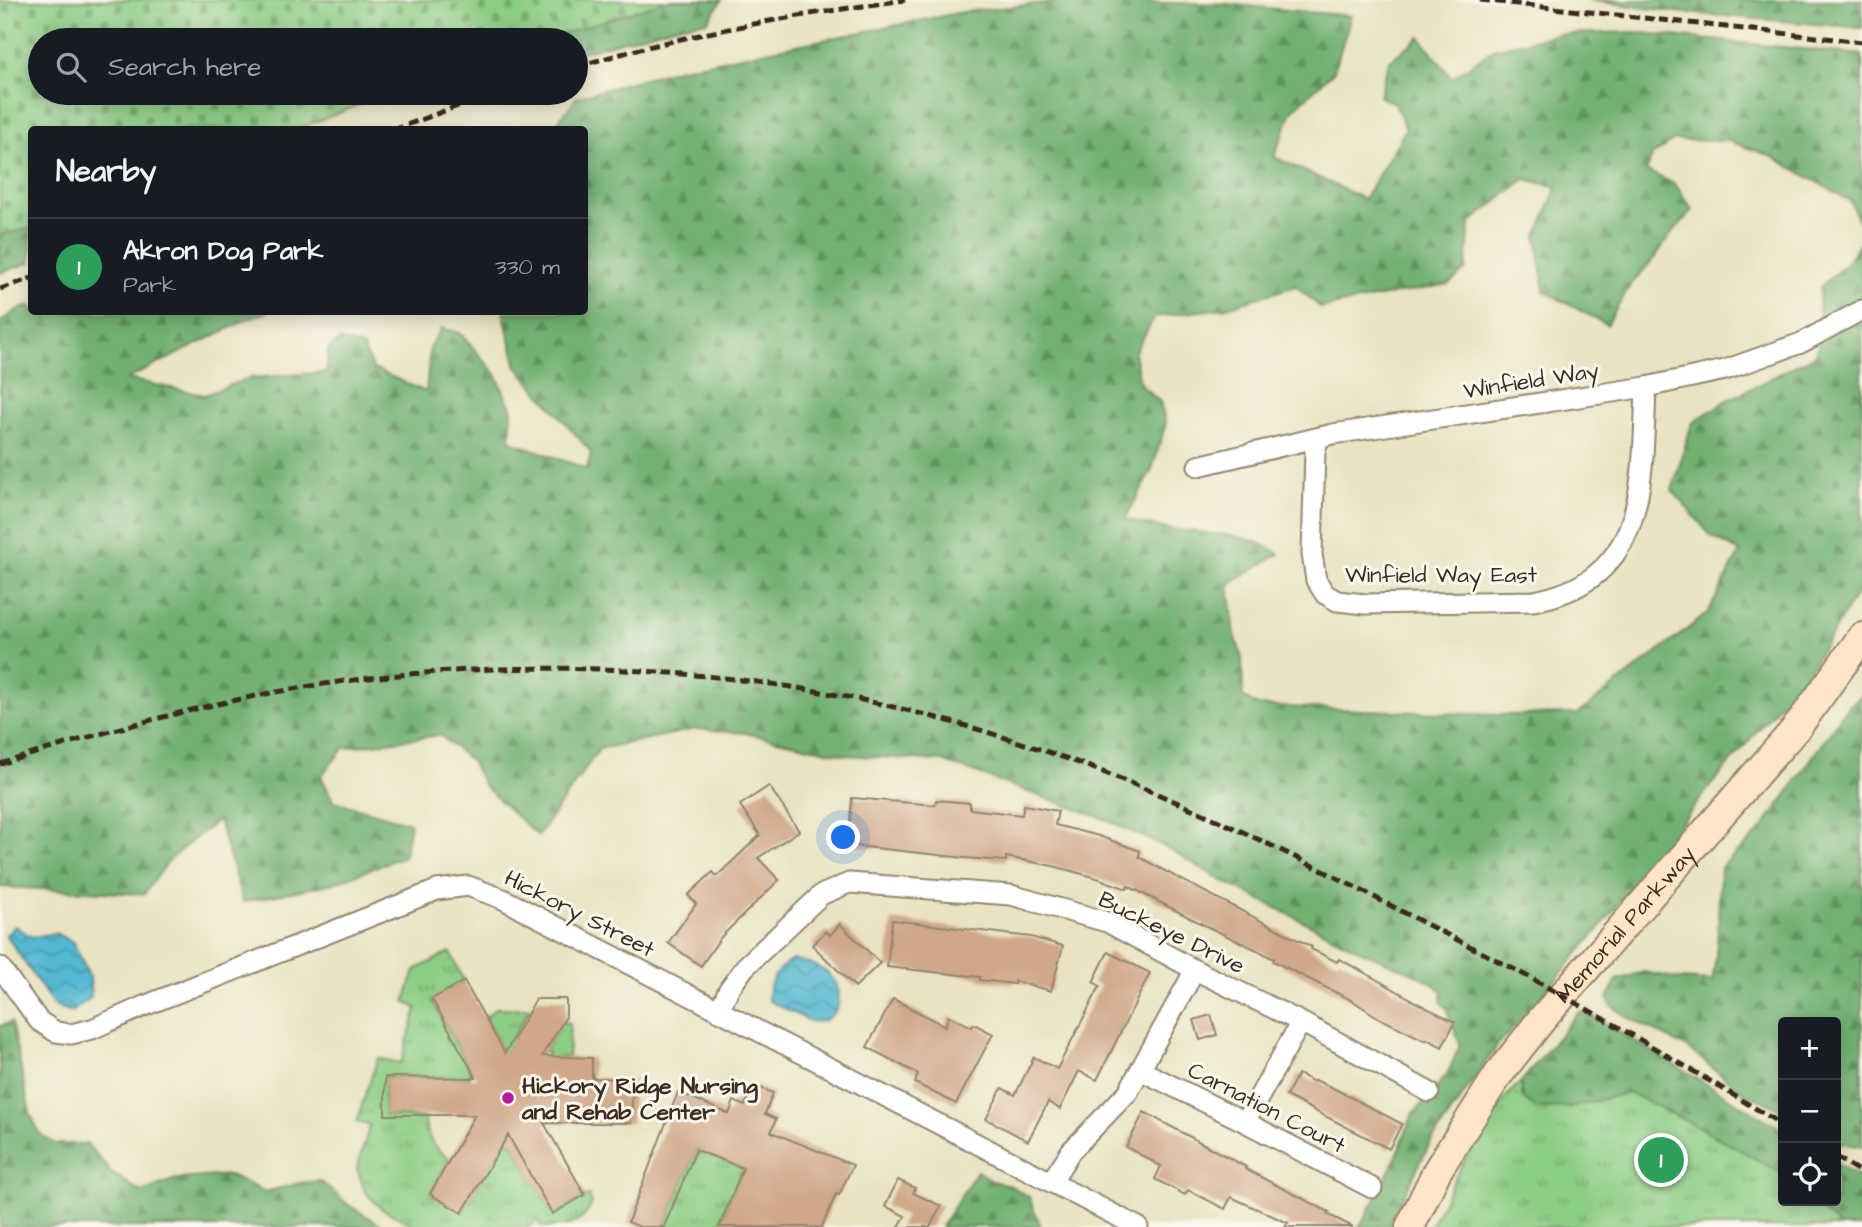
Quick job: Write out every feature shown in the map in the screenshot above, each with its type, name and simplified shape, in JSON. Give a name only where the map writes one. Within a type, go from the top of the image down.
[{"type":"main road","name":"Memorial Parkway","points":[[1410,1227],[1437,1171],[1498,1075],[1542,1019],[1798,726],[1862,637]]},
{"type":"street","name":"Winfield Way","points":[[1198,466],[1333,434],[1646,387],[1746,364],[1801,343],[1862,310]]},
{"type":"street","name":"Winfield Way East","points":[[1319,438],[1315,451],[1312,554],[1316,580],[1325,594],[1337,601],[1366,604],[1534,601],[1558,597],[1575,589],[1605,565],[1627,537],[1642,472],[1646,387]]},
{"type":"street","name":"Buckeye Drive","points":[[719,1011],[729,989],[745,967],[821,895],[849,883],[1020,896],[1107,922],[1195,970],[1301,1022],[1429,1092]]},
{"type":"street","name":"Hickory Street","points":[[0,967],[39,1021],[56,1032],[71,1034],[92,1029],[157,1000],[427,894],[454,886],[468,886],[503,899],[1138,1227]]},
{"type":"street","points":[[1051,1182],[1071,1151],[1128,1092],[1195,970]]},
{"type":"street","points":[[1245,1122],[1301,1022]]},
{"type":"street","name":"Carnation Court","points":[[1140,1070],[1371,1188]]},
{"type":"green space","points":[[0,0],[668,0],[581,28],[28,28],[28,105],[359,105],[306,126],[28,126],[28,229],[0,235]]},
{"type":"green space","points":[[484,0],[722,0],[708,21],[675,26],[588,51],[588,28],[428,28]]},
{"type":"green space","points":[[1588,0],[1862,0],[1862,28],[1676,12]]},
{"type":"green space","points":[[1064,1],[1225,4],[1351,16],[1334,71],[1292,111],[1274,157],[1364,199],[1406,129],[1395,103],[1379,97],[1389,61],[1420,37],[1452,78],[1494,49],[1558,34],[1633,32],[1862,55],[1862,227],[1850,201],[1773,157],[1729,141],[1674,140],[1652,156],[1646,171],[1675,184],[1693,210],[1629,287],[1607,325],[1544,291],[1537,236],[1557,187],[1525,179],[1470,223],[1466,269],[1449,284],[1321,308],[1296,286],[1224,308],[1155,317],[1134,353],[1140,384],[1160,402],[1166,424],[1151,472],[1125,519],[1163,528],[1239,537],[1254,541],[1279,554],[1229,584],[1234,631],[1242,658],[1243,697],[1258,706],[1495,715],[1578,714],[1708,613],[1740,552],[1711,536],[1672,490],[1692,423],[1724,402],[1816,355],[1820,287],[1847,263],[1862,239],[1862,585],[1810,669],[1712,784],[1599,929],[1499,1043],[1429,1145],[1388,1227],[1359,1227],[1398,1153],[1412,1115],[1447,1075],[1460,1045],[1447,1008],[1441,1002],[1443,991],[1422,977],[1364,952],[1223,881],[1169,849],[1107,820],[942,761],[846,755],[745,733],[696,729],[599,749],[538,836],[484,786],[471,761],[440,735],[344,748],[321,776],[333,801],[410,823],[404,856],[334,883],[243,902],[218,820],[171,858],[144,894],[0,887],[0,322],[28,306],[28,315],[259,315],[127,379],[205,395],[249,378],[327,372],[328,350],[340,340],[363,347],[372,368],[426,392],[430,346],[442,328],[460,333],[496,374],[512,410],[510,441],[587,469],[591,452],[517,367],[504,315],[588,315],[588,126],[554,126],[571,105],[588,105],[588,94],[677,69],[963,12]]},
{"type":"green space","points":[[28,205],[28,263],[0,273],[0,213]]},
{"type":"green space","points":[[1862,695],[1862,1147],[1841,1143],[1841,1017],[1778,1017],[1778,1108],[1744,1093],[1686,1047],[1627,1017],[1612,1006],[1607,998],[1617,980],[1644,972],[1678,979],[1712,981],[1721,867],[1760,832],[1847,708]]},
{"type":"green space","points":[[450,952],[464,981],[432,1000],[472,1071],[468,1078],[385,1077],[385,1115],[425,1118],[432,1142],[450,1159],[430,1194],[462,1212],[504,1141],[512,1142],[552,1213],[589,1195],[592,1203],[588,1211],[572,1224],[542,1227],[538,1221],[528,1227],[417,1227],[382,1209],[365,1192],[357,1168],[370,1125],[356,1122],[378,1058],[401,1063],[417,1008],[405,1002],[415,970]]},
{"type":"green space","points":[[496,1008],[530,1008],[513,1038],[515,1058],[504,1053],[485,1018]]},
{"type":"green space","points":[[1579,1012],[1778,1151],[1778,1206],[1841,1206],[1841,1203],[1862,1211],[1862,1227],[1430,1227],[1466,1157],[1507,1096]]},
{"type":"green space","points":[[1579,1012],[1588,1013],[1778,1127],[1778,1171],[1629,1092],[1574,1107],[1535,1108],[1523,1098],[1521,1082]]},
{"type":"green space","points":[[11,1022],[30,1113],[39,1133],[55,1144],[87,1144],[112,1173],[141,1192],[176,1179],[230,1175],[265,1192],[320,1181],[350,1206],[385,1227],[0,1227],[0,1026]]},
{"type":"green space","points":[[562,1022],[570,1023],[568,1057],[557,1057],[557,1078],[537,1071]]},
{"type":"green space","points":[[696,1150],[743,1168],[719,1227],[664,1227]]},
{"type":"green space","points":[[1841,1166],[1862,1179],[1862,1227],[1840,1227],[1817,1206],[1841,1206]]},
{"type":"green space","points":[[977,1171],[992,1181],[1009,1185],[1029,1197],[1041,1227],[941,1227]]},
{"type":"water","points":[[15,926],[32,937],[55,933],[73,942],[90,978],[91,997],[72,1012],[54,1006],[6,935]]},
{"type":"water","points":[[793,960],[814,965],[828,973],[836,984],[839,995],[837,1006],[832,1015],[822,1021],[810,1021],[769,1001],[769,989],[774,977]]},
{"type":"building","points":[[769,786],[799,831],[758,858],[779,880],[721,937],[701,966],[668,943],[696,904],[688,895],[713,872],[717,876],[760,835],[740,805]]},
{"type":"building","points":[[852,798],[935,805],[936,800],[970,803],[970,809],[1022,815],[1024,805],[1058,811],[1055,825],[1099,836],[1140,851],[1139,857],[1312,947],[1311,949],[1337,962],[1339,959],[1455,1022],[1442,1047],[1424,1040],[1257,950],[1128,886],[1127,889],[1053,866],[1006,857],[1006,861],[965,858],[848,845]]},
{"type":"building","points":[[892,920],[1031,937],[1063,946],[1051,991],[1014,981],[1014,984],[980,980],[980,977],[887,967]]},
{"type":"building","points":[[840,924],[880,963],[855,987],[812,945],[826,931],[830,935]]},
{"type":"building","points":[[1108,952],[1150,973],[1097,1080],[1079,1071],[1060,1109],[1048,1102],[1028,1141],[986,1119],[1002,1088],[1015,1095],[1034,1057],[1057,1069],[1100,986],[1093,982]]},
{"type":"building","name":"Hickory Ridge Nursing and Rehab Center","points":[[464,981],[505,1053],[536,999],[566,999],[566,1017],[542,1056],[592,1058],[592,1078],[633,1079],[631,1123],[544,1123],[585,1195],[552,1214],[508,1135],[462,1213],[430,1194],[475,1115],[385,1115],[385,1077],[476,1078],[432,999]]},
{"type":"building","points":[[893,999],[945,1026],[949,1016],[993,1034],[956,1104],[915,1083],[918,1074],[867,1047]]},
{"type":"building","points":[[1211,1015],[1217,1035],[1200,1040],[1194,1020]]},
{"type":"building","points":[[1298,1074],[1333,1088],[1402,1124],[1389,1149],[1286,1096]]},
{"type":"building","points":[[753,1085],[773,1093],[765,1114],[776,1119],[771,1132],[853,1165],[839,1195],[836,1194],[822,1227],[719,1227],[743,1168],[696,1150],[664,1227],[640,1227],[628,1222],[678,1092],[729,1114],[734,1101],[745,1106]]},
{"type":"building","points":[[1144,1112],[1353,1227],[1285,1227],[1288,1223],[1231,1197],[1225,1209],[1188,1190],[1185,1195],[1155,1179],[1161,1166],[1126,1147]]},
{"type":"building","points":[[898,1180],[915,1188],[913,1193],[941,1206],[930,1227],[899,1227],[905,1216],[885,1206]]},
{"type":"railway","points":[[588,63],[739,27],[905,0]]},
{"type":"railway","points":[[1480,0],[1862,42]]},
{"type":"railway","points":[[404,126],[461,105]]},
{"type":"railway","points":[[0,289],[28,279]]},
{"type":"railway","points":[[0,764],[178,713],[269,693],[361,679],[432,672],[577,668],[650,672],[723,678],[867,701],[998,735],[1058,755],[1117,777],[1232,827],[1527,976],[1778,1122]]},
{"type":"railway","points":[[1841,1160],[1862,1173]]},
{"type":"place","name":"Hickory Ridge Nursing and Rehab Center","points":[[508,1098]]},
{"type":"place","name":"Akron Dog Park","points":[[1661,1160]]}]
